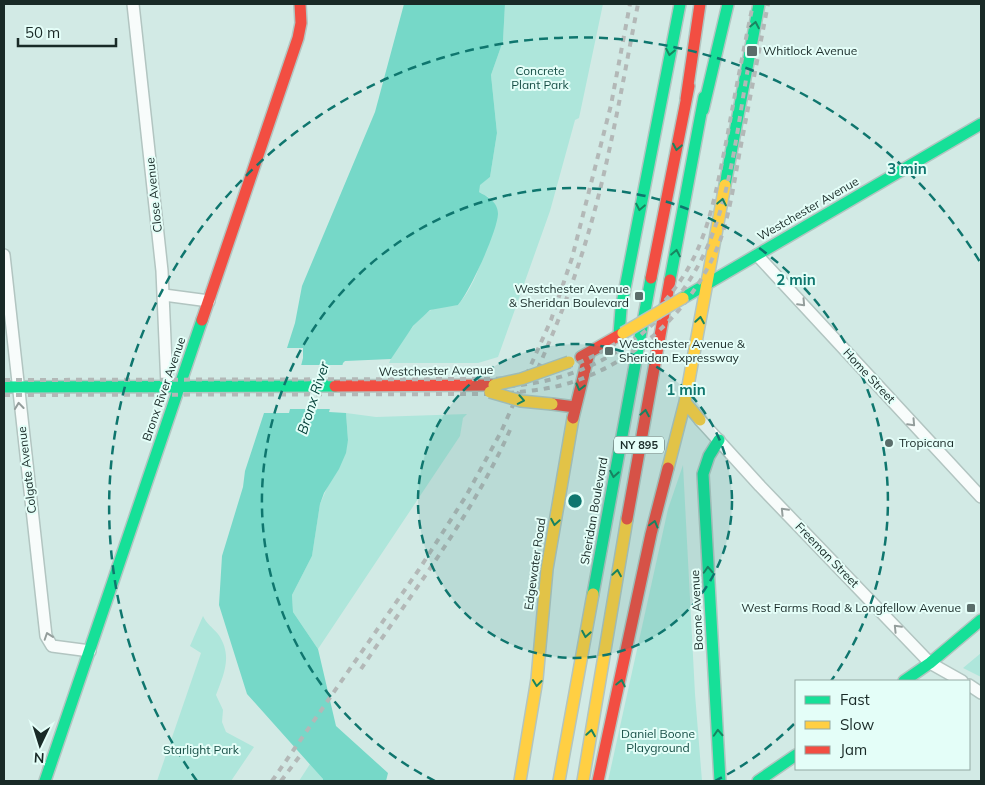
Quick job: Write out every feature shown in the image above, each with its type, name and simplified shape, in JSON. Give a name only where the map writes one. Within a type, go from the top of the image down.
[{"type":"main road","name":"Bronx River Avenue","points":[[45,781],[298,38],[301,23],[300,4]]},
{"type":"main road","points":[[621,334],[620,309],[680,4]]},
{"type":"main road","name":"NY 895","points":[[686,99],[700,4]]},
{"type":"main road","points":[[686,99],[707,4]]},
{"type":"main road","points":[[703,110],[709,60],[720,4]]},
{"type":"main road","name":"NY 895","points":[[583,781],[641,433],[703,110],[728,4]]},
{"type":"main road","points":[[598,781],[615,709],[651,534],[685,402],[759,4]]},
{"type":"main road","name":"Sheridan Boulevard","points":[[559,781],[631,381],[686,99]]},
{"type":"main road","name":"Westchester Avenue","points":[[492,388],[569,362],[589,353],[981,124]]},
{"type":"main road","name":"Edgewater Road","points":[[520,781],[537,679],[545,581],[575,407],[589,353]]},
{"type":"main road","name":"Westchester Avenue","points":[[4,387],[472,386],[492,388],[520,400],[575,407]]},
{"type":"main road","points":[[685,402],[700,420]]},
{"type":"main road","name":"Boone Avenue","points":[[718,440],[709,456],[703,474],[720,781]]},
{"type":"main road","points":[[905,680],[930,663],[981,620]]},
{"type":"main road","points":[[758,781],[795,756]]},
{"type":"street","name":"Close Avenue","points":[[133,4],[164,295],[167,387]]},
{"type":"street","name":"Colgate Avenue","points":[[4,255],[46,636],[52,646],[90,651]]},
{"type":"street","name":"Home Street","points":[[757,255],[981,497]]},
{"type":"street","points":[[164,295],[209,301]]},
{"type":"street","name":"Freeman Street","points":[[700,420],[930,663],[960,680]]},
{"type":"street","points":[[970,686],[981,693]]},
{"type":"green space","name":"Concrete Plant Park","points":[[505,4],[603,4],[579,118],[575,120],[550,211],[498,357],[478,363],[389,363],[407,334],[425,314],[437,307],[458,305],[466,294],[479,268],[489,227],[492,199],[479,192],[479,185],[490,177],[497,133],[491,75],[503,41]]},
{"type":"green space","points":[[346,413],[376,417],[467,414],[463,418],[460,436],[318,649],[293,612],[292,595],[312,556],[320,504],[348,440]]},
{"type":"green space","name":"Daniel Boone Playground","points":[[683,465],[695,694],[702,781],[608,781],[668,509]]},
{"type":"green space","name":"Starlight Park","points":[[203,616],[218,634],[225,649],[226,664],[216,695],[223,710],[222,722],[226,732],[254,747],[231,781],[157,781],[201,653],[190,646]]},
{"type":"green space","points":[[981,653],[981,677],[963,668]]},
{"type":"green space","points":[[310,764],[323,779],[323,781],[299,781]]},
{"type":"water","name":"Bronx River","points":[[404,4],[505,4],[503,41],[491,75],[497,133],[490,177],[480,185],[479,192],[494,203],[498,214],[493,234],[482,261],[458,305],[430,310],[413,326],[391,359],[345,361],[343,363],[329,412],[346,413],[348,440],[346,453],[320,504],[312,556],[292,595],[293,612],[318,649],[336,726],[388,773],[386,781],[323,781],[247,694],[219,605],[222,556],[243,487],[245,471],[264,413],[289,413],[303,358],[303,348],[287,348],[295,323],[302,286],[375,112]]},
{"type":"pier","points":[[299,365],[345,365],[332,409],[288,409]]},
{"type":"railway","points":[[272,781],[420,568],[466,496],[501,432],[551,320],[572,258],[611,105],[630,4]]},
{"type":"railway","points":[[533,380],[569,293],[598,199],[613,134],[638,4]]},
{"type":"railway","points":[[4,380],[493,379],[549,372],[579,363],[600,353],[640,326],[657,309],[673,291],[697,251],[715,195],[753,4]]},
{"type":"railway","points":[[4,395],[492,394],[560,386],[604,369],[627,356],[666,324],[698,284],[711,261],[721,238],[730,204],[768,4]]},
{"type":"railway","points":[[509,386],[542,381],[574,372],[604,359],[632,342],[657,321],[678,296],[697,269],[718,217],[734,154],[748,68]]},
{"type":"railway","points":[[361,669],[460,523],[495,462],[510,430]]},
{"type":"railway","points":[[281,781],[302,753]]},
{"type":"traffic: fast","points":[[619,335],[621,309],[680,4]]},
{"type":"traffic: fast","points":[[703,110],[728,4]]},
{"type":"traffic: fast","points":[[725,185],[759,4]]},
{"type":"traffic: fast","points":[[670,280],[704,97]]},
{"type":"traffic: fast","points":[[683,298],[981,124]]},
{"type":"traffic: fast","points":[[593,594],[651,278]]},
{"type":"traffic: fast","points":[[45,781],[202,320]]},
{"type":"traffic: fast","points":[[4,387],[335,386]]},
{"type":"traffic: fast","points":[[719,440],[709,456],[703,474],[720,781]]},
{"type":"traffic: fast","points":[[905,680],[930,663],[981,620]]},
{"type":"traffic: fast","points":[[758,781],[795,756]]},
{"type":"traffic: slow","points":[[700,420],[685,402],[725,185]]},
{"type":"traffic: slow","points":[[623,333],[683,298]]},
{"type":"traffic: slow","points":[[494,385],[521,379],[569,362]]},
{"type":"traffic: slow","points":[[490,392],[521,401],[552,404]]},
{"type":"traffic: slow","points":[[668,468],[685,402]]},
{"type":"traffic: slow","points":[[520,781],[537,679],[547,569],[573,418]]},
{"type":"traffic: slow","points":[[583,781],[627,519]]},
{"type":"traffic: slow","points":[[559,781],[593,594]]},
{"type":"traffic: jam","points":[[202,320],[298,38],[301,23],[300,4]]},
{"type":"traffic: jam","points":[[686,99],[700,4]]},
{"type":"traffic: jam","points":[[651,278],[689,86]]},
{"type":"traffic: jam","points":[[627,519],[670,280]]},
{"type":"traffic: jam","points":[[581,357],[623,333]]},
{"type":"traffic: jam","points":[[573,418],[589,353]]},
{"type":"traffic: jam","points":[[335,386],[494,385]]},
{"type":"traffic: jam","points":[[552,404],[575,407]]},
{"type":"traffic: jam","points":[[598,781],[651,534],[668,468]]},
{"type":"place","name":"Whitlock Avenue","points":[[752,51]]},
{"type":"place","name":"Westchester Avenue & Sheridan Boulevard","points":[[639,296]]},
{"type":"place","name":"Westchester Avenue & Sheridan Expressway","points":[[609,351]]},
{"type":"place","name":"Tropicana","points":[[889,443]]},
{"type":"place","name":"West Farms Road & Longfellow Avenue","points":[[971,608]]}]
